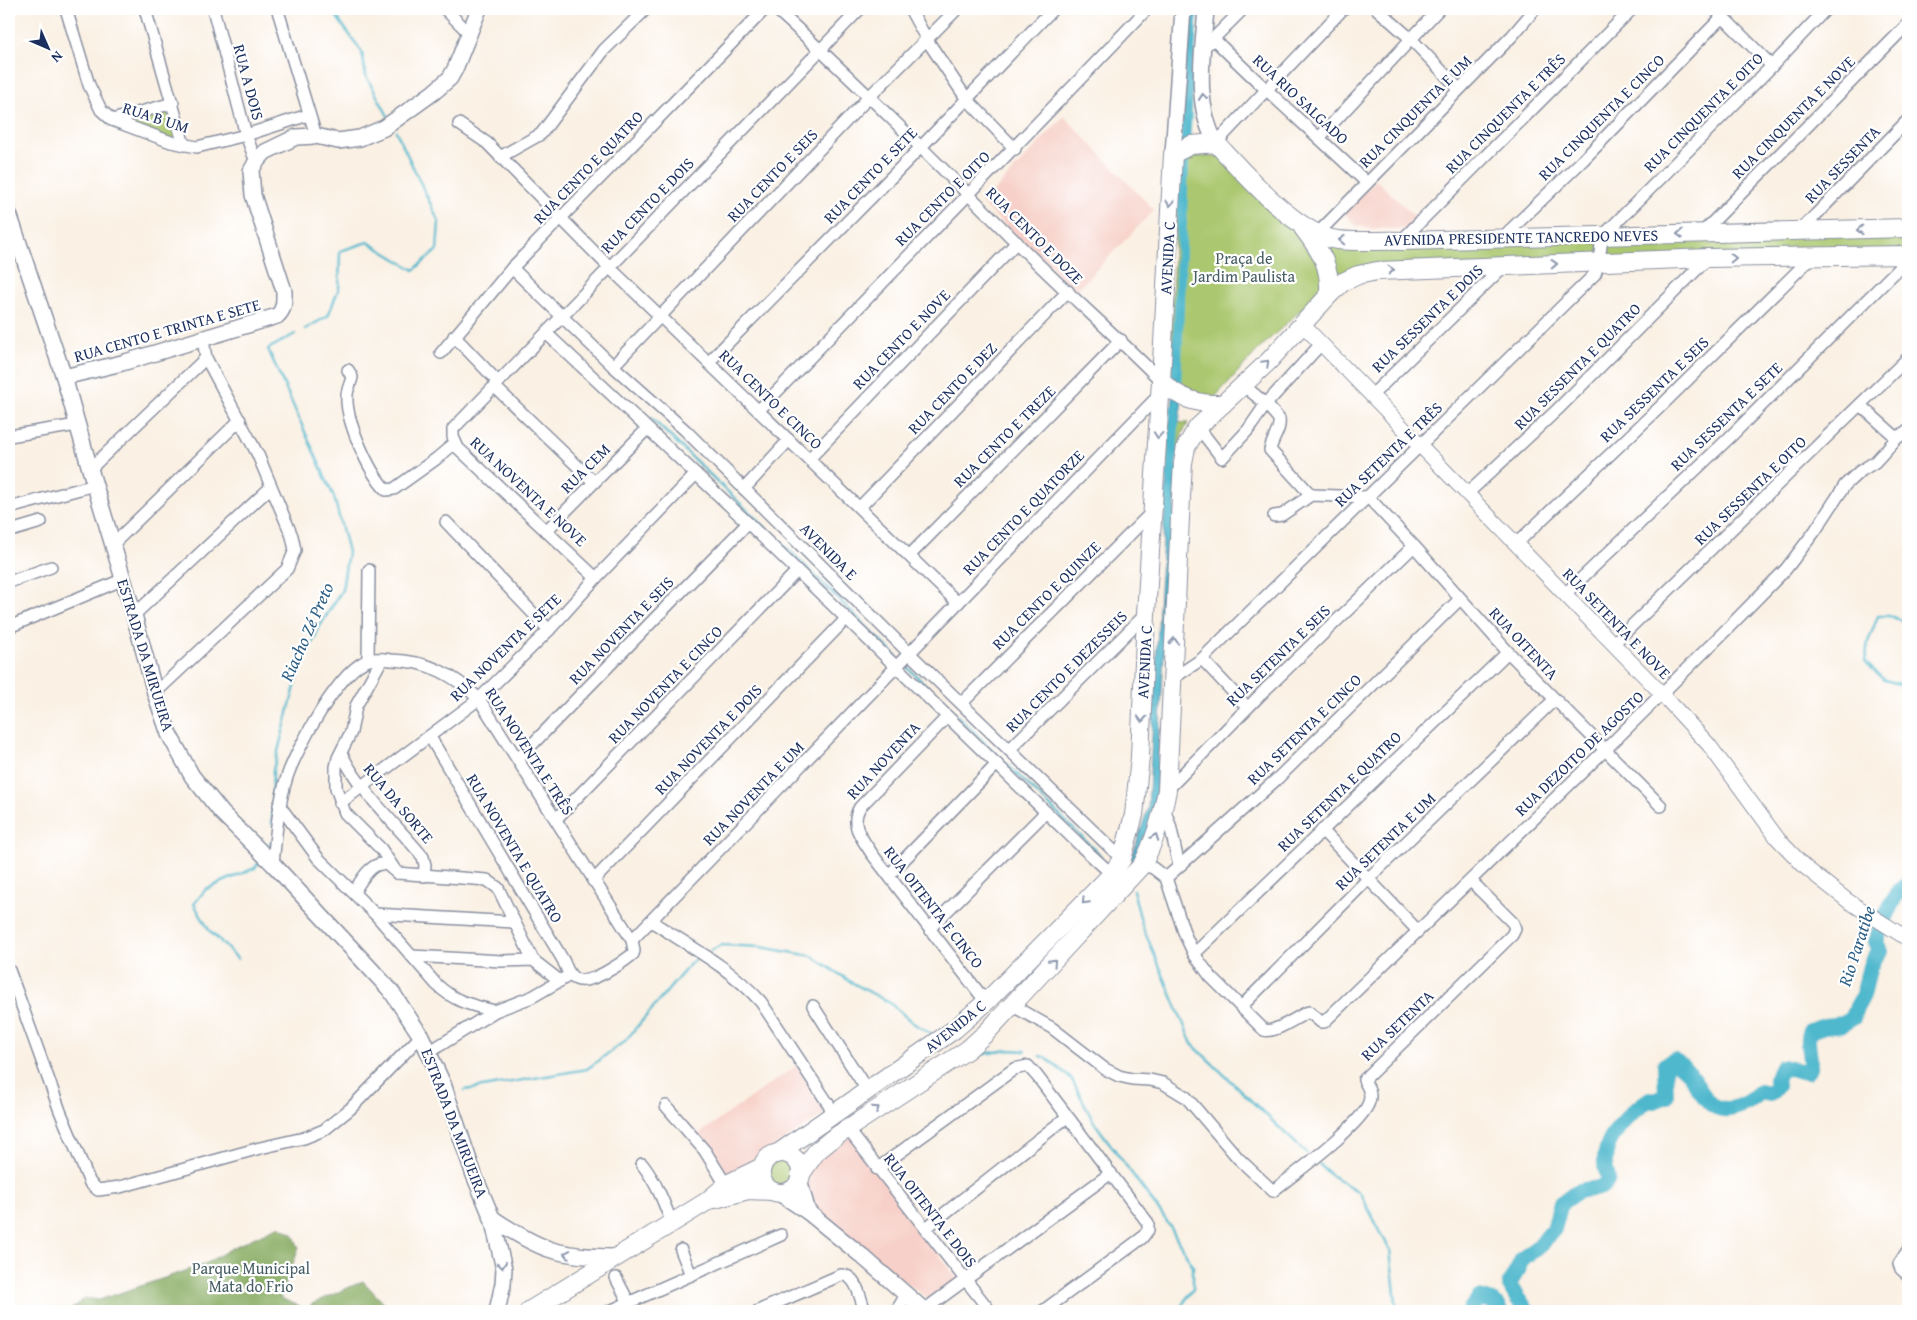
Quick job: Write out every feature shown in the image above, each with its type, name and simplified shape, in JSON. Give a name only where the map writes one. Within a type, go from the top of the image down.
[{"type":"main road","points":[[253,166],[272,148],[296,137],[316,136],[338,140],[360,138],[384,128],[421,102],[450,78],[479,9]]},
{"type":"main road","name":"AVENIDA C","points":[[777,1154],[955,1029],[986,1002],[1112,874],[1122,859],[1134,815],[1140,757],[1146,614],[1154,510],[1170,391],[1182,149],[1183,9]]},
{"type":"main road","points":[[1182,149],[1216,143],[1206,124],[1203,104],[1202,72],[1208,44],[1206,9]]},
{"type":"main road","name":"AVENIDA PRESIDENTE TANCREDO NEVES","points":[[1216,143],[1246,175],[1309,230],[1334,240],[1401,241],[1602,237],[1800,231],[1905,225]]},
{"type":"main road","name":"RUA CENTO E TRINTA E SETE","points":[[64,377],[122,364],[277,316],[282,312],[284,291],[252,195],[253,166]]},
{"type":"main road","name":"ESTRADA DA MIRUEIRA","points":[[9,214],[64,377],[124,579],[155,693],[169,734],[192,776],[222,813],[385,985],[421,1036],[448,1097],[474,1175],[492,1218],[504,1269],[497,1311]]},
{"type":"main road","points":[[1309,230],[1322,253],[1329,276],[1329,295]]},
{"type":"main road","name":"AVENIDA PRESIDENTE TANCREDO NEVES","points":[[1201,424],[1243,386],[1303,325],[1329,295],[1343,282],[1358,275],[1377,271],[1505,265],[1708,258],[1908,255]]},
{"type":"main road","points":[[1170,391],[1201,404],[1223,404]]},
{"type":"main road","name":"AVENIDA C","points":[[800,1177],[811,1158],[847,1128],[968,1050],[1013,1006],[1142,865],[1156,837],[1166,798],[1183,463],[1186,447],[1201,424]]},
{"type":"main road","points":[[1014,973],[1029,987]]},
{"type":"main road","points":[[529,1311],[672,1224],[706,1202],[726,1185],[762,1167],[770,1157],[777,1154],[787,1155],[796,1161],[808,1212]]},
{"type":"main road","points":[[762,1167],[762,1178],[767,1188],[808,1212],[876,1264],[924,1311]]},
{"type":"main road","points":[[706,1202],[726,1194],[748,1190],[776,1192],[791,1190],[800,1177]]},
{"type":"main road","name":"ESTRADA DA MIRUEIRA","points":[[492,1218],[531,1243],[549,1250],[584,1257],[615,1257]]},
{"type":"street","name":"RUA B UM","points":[[66,9],[89,85],[101,110],[112,120],[171,142],[197,146],[246,134],[308,115]]},
{"type":"street","points":[[145,9],[184,145]]},
{"type":"street","name":"RUA A DOIS","points":[[213,9],[253,166]]},
{"type":"street","points":[[445,9],[470,34]]},
{"type":"street","points":[[500,157],[541,134],[604,50],[646,9]]},
{"type":"street","name":"RUA CENTO E QUATRO","points":[[441,353],[512,268],[765,9]]},
{"type":"street","name":"RUA CENTO E DOZE","points":[[776,9],[969,193],[1016,242],[1121,340],[1170,391]]},
{"type":"street","name":"RUA CENTO E DOIS","points":[[457,424],[860,9]]},
{"type":"street","points":[[910,9],[927,40],[966,98],[1015,149]]},
{"type":"street","name":"RUA CENTO E SEIS","points":[[613,366],[869,97],[957,9]]},
{"type":"street","name":"RUA CENTO E SETE","points":[[709,362],[921,147],[1053,9]]},
{"type":"street","name":"RUA CENTO E OITO","points":[[759,410],[969,193],[1015,149],[1147,9]]},
{"type":"street","points":[[1208,44],[1243,9]]},
{"type":"street","points":[[1216,143],[1264,90],[1343,9]]},
{"type":"street","points":[[1377,9],[1411,39],[1459,90]]},
{"type":"street","points":[[1319,138],[1439,9]]},
{"type":"street","name":"RUA CINQUENTA E UM","points":[[1309,230],[1367,183],[1512,36],[1535,9]]},
{"type":"street","name":"RUA CINQUENTA E TRÊS","points":[[1401,241],[1632,9]]},
{"type":"street","points":[[278,11],[308,115],[316,136]]},
{"type":"street","name":"RUA CINQUENTA E OITO","points":[[1602,237],[1772,66],[1819,11]]},
{"type":"street","points":[[1719,12],[1772,66]]},
{"type":"street","name":"RUA CINQUENTA E CINCO","points":[[1500,239],[1583,160],[1719,12]]},
{"type":"street","name":"RUA CINQUENTA E NOVE","points":[[1702,233],[1908,24]]},
{"type":"street","name":"RUA RIO SALGADO","points":[[1208,44],[1319,138],[1367,183]]},
{"type":"street","points":[[112,120],[173,103]]},
{"type":"street","name":"RUA SESSENTA","points":[[1800,231],[1908,120]]},
{"type":"street","name":"RUA CENTO E CINCO","points":[[459,124],[487,143],[609,267],[958,603]]},
{"type":"street","name":"RUA SETENTA E TRÊS","points":[[1172,679],[1202,659],[1595,274],[1599,262],[1602,237]]},
{"type":"street","name":"RUA CENTO E NOVE","points":[[809,459],[1016,242]]},
{"type":"street","name":"RUA SESSENTA E SEIS","points":[[1516,544],[1660,408],[1813,256]]},
{"type":"street","name":"RUA SESSENTA E QUATRO","points":[[1467,494],[1557,410],[1708,258]]},
{"type":"street","name":"RUA SESSENTA E SETE","points":[[1564,594],[1729,438],[1908,259]]},
{"type":"street","name":"RUA SESSENTA E DOIS","points":[[1372,395],[1505,265]]},
{"type":"street","name":"AVENIDA E","points":[[512,268],[613,366],[685,430],[910,654],[1122,859]]},
{"type":"street","name":"RUA CENTO E DEZ","points":[[860,507],[1068,291]]},
{"type":"street","name":"RUA SETENTA E NOVE","points":[[1303,325],[1662,694],[1709,745],[1778,838],[1805,867],[1848,901],[1905,937]]},
{"type":"street","points":[[546,334],[748,523],[1124,886]]},
{"type":"street","points":[[454,336],[496,384],[594,482]]},
{"type":"street","points":[[155,693],[287,569],[295,550],[292,536],[258,455],[206,358],[203,339]]},
{"type":"street","name":"RUA CENTO E TREZE","points":[[910,555],[1121,340]]},
{"type":"street","points":[[1201,424],[1222,458],[1248,430],[1266,404],[1321,344]]},
{"type":"street","points":[[90,469],[206,358]]},
{"type":"street","name":"RUA SESSENTA E OITO","points":[[1613,644],[1908,358]]},
{"type":"street","points":[[348,370],[352,377],[346,394],[353,428],[372,468],[386,490],[394,489],[455,443]]},
{"type":"street","points":[[1243,386],[1266,404],[1279,419],[1280,424],[1270,450],[1311,495]]},
{"type":"street","name":"RUA CENTO E QUATORZE","points":[[910,654],[958,603],[1170,391]]},
{"type":"street","points":[[1860,405],[1897,438]]},
{"type":"street","points":[[113,544],[240,420]]},
{"type":"street","name":"RUA NOVENTA E NOVE","points":[[457,424],[452,433],[455,443],[596,578]]},
{"type":"street","points":[[9,436],[77,425]]},
{"type":"street","name":"RUA CEM","points":[[546,531],[647,428]]},
{"type":"street","name":"RUA DEZOITO DE AGOSTO","points":[[1240,1007],[1267,1031],[1309,1012],[1321,1022],[1328,1019],[1662,694],[1786,569],[1815,531],[1845,485],[1859,472],[1875,462],[1897,438],[1908,430]]},
{"type":"street","points":[[744,489],[790,440]]},
{"type":"street","name":"RUA NOVENTA E SETE","points":[[340,803],[479,700],[549,630],[696,474]]},
{"type":"street","points":[[41,522],[11,531],[9,508],[95,485]]},
{"type":"street","points":[[134,615],[271,488]]},
{"type":"street","points":[[1274,516],[1282,514],[1311,495],[1368,497]]},
{"type":"street","name":"RUA OITENTA","points":[[1368,497],[1508,652],[1661,806]]},
{"type":"street","name":"RUA CENTO E QUINZE","points":[[962,703],[1154,510]]},
{"type":"street","points":[[446,522],[549,630]]},
{"type":"street","name":"RUA NOVENTA E SEIS","points":[[518,759],[748,523]]},
{"type":"street","name":"RUA SETENTA E SEIS","points":[[1166,798],[1247,707],[1414,546]]},
{"type":"street","points":[[9,582],[52,567]]},
{"type":"street","points":[[272,864],[279,805],[292,764],[314,723],[344,680],[368,660],[369,570]]},
{"type":"street","name":"RUA NOVENTA E CINCO","points":[[556,819],[797,571]]},
{"type":"street","points":[[9,627],[124,579]]},
{"type":"street","name":"RUA SETENTA E CINCO","points":[[1166,878],[1278,778],[1460,599]]},
{"type":"street","name":"RUA CENTO E DEZESSEIS","points":[[1009,750],[1146,614]]},
{"type":"street","name":"RUA NOVENTA E DOIS","points":[[593,881],[846,619]]},
{"type":"street","name":"RUA SETENTA E QUATRO","points":[[1194,954],[1508,652]]},
{"type":"street","name":"RUA NOVENTA E UM","points":[[632,940],[910,654]]},
{"type":"street","points":[[382,659],[356,706],[351,732],[336,767],[336,788],[345,813],[380,849],[397,873]]},
{"type":"street","points":[[1202,659],[1247,707]]},
{"type":"street","name":"RUA NOVENTA E TRÊS","points":[[368,660],[405,660],[431,666],[468,688],[479,700],[518,759],[593,881],[632,940]]},
{"type":"street","name":"RUA SETENTA E UM","points":[[1240,1007],[1368,879],[1554,700]]},
{"type":"street","name":"RUA NOVENTA","points":[[858,830],[854,821],[860,807],[947,717]]},
{"type":"street","name":"RUA NOVENTA E QUATRO","points":[[430,737],[563,960],[565,978]]},
{"type":"street","name":"RUA DA SORTE","points":[[341,753],[351,773],[362,787],[423,857],[425,865],[424,876]]},
{"type":"street","points":[[889,876],[997,764]]},
{"type":"street","points":[[1166,798],[1179,866]]},
{"type":"street","points":[[279,805],[318,858],[375,914],[436,984],[452,998],[495,1011]]},
{"type":"street","points":[[930,928],[1046,812]]},
{"type":"street","name":"RUA OITENTA E CINCO","points":[[858,830],[872,854],[986,1002]]},
{"type":"street","points":[[1322,830],[1418,931]]},
{"type":"street","points":[[354,892],[368,872],[379,865],[386,865],[397,873],[480,878],[491,881],[500,893],[533,960]]},
{"type":"street","points":[[1142,865],[1153,868],[1166,878],[1185,935],[1194,954],[1210,976],[1240,1007]]},
{"type":"street","name":"RUA SETENTA","points":[[1013,1006],[1052,1028],[1105,1069],[1119,1076],[1150,1080],[1163,1084],[1186,1097],[1238,1158],[1273,1192],[1354,1122],[1369,1102],[1369,1089],[1364,1080],[1512,935],[1515,929],[1514,923],[1471,881]]},
{"type":"street","points":[[375,914],[514,922]]},
{"type":"street","points":[[651,921],[747,986],[761,1002],[835,1114]]},
{"type":"street","points":[[412,956],[502,961],[533,960],[565,978],[585,981],[618,964],[632,954],[634,951],[632,940]]},
{"type":"street","points":[[9,970],[63,1120],[90,1183],[98,1190],[120,1187],[260,1148],[304,1138],[324,1130],[350,1109],[421,1036]]},
{"type":"street","points":[[429,1052],[495,1011],[532,997],[565,978]]},
{"type":"street","points":[[813,1006],[867,1090]]},
{"type":"street","points":[[877,1169],[1014,1069],[1028,1066],[1111,1172],[1148,1223],[1146,1234],[1043,1311]]},
{"type":"street","points":[[666,1106],[705,1151],[726,1185]]},
{"type":"street","points":[[926,1228],[1067,1118]]},
{"type":"street","name":"RUA OITENTA E DOIS","points":[[847,1128],[877,1169],[926,1228],[990,1311]]},
{"type":"street","points":[[642,1164],[652,1176],[672,1224]]},
{"type":"street","points":[[924,1311],[1111,1172]]},
{"type":"street","points":[[610,1311],[781,1235]]},
{"type":"street","points":[[681,1250],[691,1275]]},
{"type":"street","points":[[1908,1250],[1898,1264],[1908,1275]]},
{"type":"street","points":[[758,1311],[841,1275],[847,1275],[852,1278],[865,1311]]},
{"type":"street","points":[[616,1278],[629,1302]]},
{"type":"street","points":[[896,1311],[907,1294]]},
{"type":"shaded area","points":[[1064,116],[1154,210],[1076,291],[982,204]]},
{"type":"shaded area","points":[[1376,180],[1416,218],[1406,229],[1369,229],[1356,225],[1344,213]]},
{"type":"shaded area","points":[[796,1066],[827,1112],[727,1178],[696,1136]]},
{"type":"shaded area","points":[[850,1135],[957,1278],[956,1281],[930,1300],[816,1215],[804,1187],[808,1166]]},
{"type":"green space","points":[[170,106],[176,141],[123,123]]},
{"type":"green space","name":"Praça de Jardim Paulista","points":[[1196,155],[1217,157],[1235,166],[1321,239],[1908,231],[1908,251],[1343,273],[1337,271],[1332,264],[1326,283],[1320,292],[1258,350],[1215,397],[1204,400],[1178,385],[1169,368],[1178,157]]},
{"type":"green space","points":[[1165,422],[1188,423],[1182,434],[1176,464],[1162,464]]},
{"type":"green space","points":[[782,1159],[788,1160],[796,1168],[796,1180],[788,1188],[782,1189],[776,1188],[768,1180],[767,1174],[768,1168],[776,1160]]},
{"type":"green space","name":"Parque Municipal Mata do Frio","points":[[279,1226],[293,1234],[299,1248],[280,1298],[307,1309],[312,1304],[363,1281],[391,1311],[68,1311],[85,1298],[99,1300],[203,1265],[234,1247]]},
{"type":"water","points":[[1173,399],[1182,400],[1179,423],[1170,422]]},
{"type":"water","points":[[1167,467],[1178,468],[1167,605],[1155,808],[1138,856],[1124,874],[1121,870],[1133,853],[1148,808]]},
{"type":"waterway","name":"Riacho Zé Preto","points":[[331,9],[362,52],[366,76],[388,116]]},
{"type":"waterway","points":[[1176,395],[1184,162],[1193,9]]},
{"type":"waterway","name":"Riacho Zé Preto","points":[[305,329],[328,316],[339,288],[340,251],[368,242],[414,270],[437,250],[439,222],[396,131]]},
{"type":"waterway","name":"Riacho Zé Preto","points":[[272,824],[273,770],[298,675],[320,626],[342,590],[348,552],[334,497],[268,349],[295,334]]},
{"type":"waterway","points":[[1171,480],[1175,409]]},
{"type":"waterway","points":[[651,418],[897,657]]},
{"type":"waterway","points":[[1908,622],[1889,616],[1878,616],[1868,642],[1865,662],[1884,680],[1908,686]]},
{"type":"waterway","points":[[907,667],[1101,856]]},
{"type":"waterway","name":"Riacho Zé Preto","points":[[268,847],[271,842]]},
{"type":"waterway","name":"Riacho Zé Preto","points":[[238,959],[209,930],[194,904],[206,889],[255,868],[259,862]]},
{"type":"waterway","name":"Rio Paratibe","points":[[1528,1311],[1517,1298],[1509,1284],[1522,1259],[1540,1245],[1554,1229],[1561,1203],[1577,1192],[1604,1186],[1608,1179],[1605,1164],[1606,1154],[1613,1135],[1626,1118],[1650,1099],[1654,1101],[1666,1096],[1665,1065],[1674,1060],[1689,1073],[1706,1099],[1718,1108],[1725,1109],[1745,1104],[1760,1092],[1770,1094],[1777,1086],[1776,1079],[1782,1067],[1806,1072],[1810,1063],[1808,1041],[1810,1031],[1824,1026],[1843,1024],[1853,1018],[1863,995],[1871,965],[1880,951],[1876,942],[1881,925],[1897,893],[1908,883]]},
{"type":"waterway","points":[[1133,890],[1142,925],[1192,1044],[1307,1154]]},
{"type":"waterway","points":[[710,951],[721,945],[760,947],[812,956],[851,982],[890,1003],[913,1023],[931,1034]]},
{"type":"waterway","points":[[465,1090],[587,1069],[625,1041],[696,959]]},
{"type":"waterway","points":[[972,1056],[1008,1050],[1025,1051]]},
{"type":"waterway","points":[[1040,1056],[1046,1058],[1071,1078],[1094,1122],[1166,1220],[1193,1266],[1193,1289],[1178,1311]]},
{"type":"waterway","points":[[1319,1164],[1331,1175],[1360,1193],[1390,1250],[1397,1311]]},
{"type":"waterway","name":"Rio Paratibe","points":[[1470,1311],[1479,1298],[1494,1303],[1500,1311]]}]
